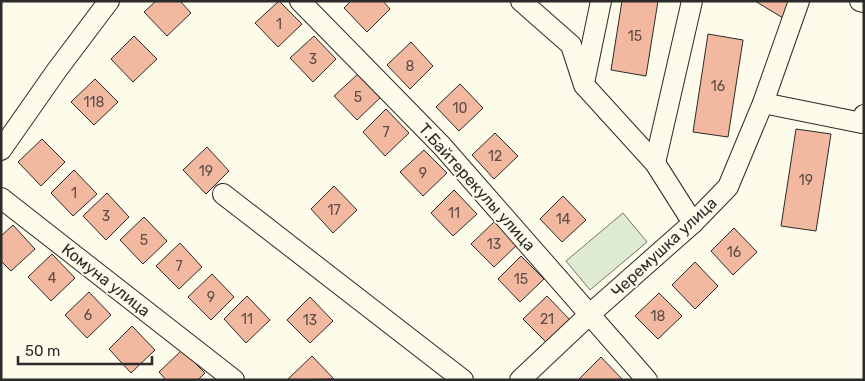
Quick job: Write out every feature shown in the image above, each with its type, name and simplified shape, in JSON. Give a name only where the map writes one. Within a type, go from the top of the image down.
[{"type":"street","points":[[1,150],[57,70],[109,1]]},
{"type":"street","name":"Т.Байтерекулы улица","points":[[300,1],[442,146],[648,380]]},
{"type":"street","points":[[521,1],[571,45],[584,85],[655,163],[693,224]]},
{"type":"street","points":[[584,85],[601,1]]},
{"type":"street","points":[[655,163],[692,1]]},
{"type":"street","name":"Черемушка улица","points":[[520,380],[590,314],[693,224],[728,186],[763,103],[799,1]]},
{"type":"street","points":[[763,103],[862,123],[864,116]]},
{"type":"street","points":[[223,194],[463,380]]},
{"type":"street","name":"Комуна улица","points":[[1,198],[234,380]]},
{"type":"green space","points":[[623,213],[647,242],[590,290],[566,261]]},
{"type":"building","points":[[156,1],[180,1],[191,13],[167,36],[144,12]]},
{"type":"building","points":[[279,1],[302,24],[278,47],[255,23]]},
{"type":"building","points":[[351,1],[383,1],[390,9],[367,32],[344,8]]},
{"type":"building","points":[[622,1],[658,1],[646,76],[611,70]]},
{"type":"building","points":[[755,1],[791,1],[783,18]]},
{"type":"building","points":[[708,34],[743,40],[728,137],[693,132]]},
{"type":"building","points":[[134,36],[157,59],[133,82],[111,59]]},
{"type":"building","points":[[314,36],[336,59],[313,82],[290,58]]},
{"type":"building","points":[[411,42],[433,66],[410,89],[387,65]]},
{"type":"building","points":[[358,74],[381,97],[357,120],[334,96]]},
{"type":"building","points":[[95,79],[118,102],[94,125],[71,102]]},
{"type":"building","points":[[460,84],[483,108],[459,131],[436,107]]},
{"type":"building","points":[[386,109],[409,133],[385,156],[363,132]]},
{"type":"building","points":[[796,129],[831,134],[816,231],[781,226]]},
{"type":"building","points":[[495,133],[518,156],[494,179],[472,155]]},
{"type":"building","points":[[42,139],[65,162],[41,186],[18,162]]},
{"type":"building","points":[[207,147],[229,171],[206,194],[183,170]]},
{"type":"building","points":[[424,150],[447,173],[423,196],[400,172]]},
{"type":"building","points":[[74,170],[97,194],[73,216],[51,193]]},
{"type":"building","points":[[334,186],[357,210],[333,233],[311,209]]},
{"type":"building","points":[[454,190],[477,214],[453,236],[431,213]]},
{"type":"building","points":[[107,193],[129,217],[106,240],[83,216]]},
{"type":"building","points":[[563,196],[586,220],[562,242],[540,219]]},
{"type":"building","points":[[144,217],[167,241],[143,264],[120,240]]},
{"type":"building","points":[[495,221],[518,244],[494,267],[471,244]]},
{"type":"building","points":[[13,225],[35,249],[11,271],[1,261],[1,236]]},
{"type":"building","points":[[734,228],[757,252],[733,275],[711,251]]},
{"type":"building","points":[[180,243],[202,267],[179,289],[156,266]]},
{"type":"building","points":[[52,254],[75,278],[51,301],[28,277]]},
{"type":"building","points":[[521,256],[544,279],[520,302],[498,279]]},
{"type":"building","points":[[695,262],[718,286],[695,309],[672,285]]},
{"type":"building","points":[[212,274],[234,297],[211,320],[188,297]]},
{"type":"building","points":[[89,292],[111,315],[87,338],[65,315]]},
{"type":"building","points":[[659,293],[682,316],[658,339],[635,316]]},
{"type":"building","points":[[247,296],[270,320],[246,343],[224,319]]},
{"type":"building","points":[[547,296],[570,320],[546,342],[523,319]]},
{"type":"building","points":[[310,297],[333,321],[310,343],[287,320]]},
{"type":"building","points":[[132,326],[155,350],[131,373],[109,349]]},
{"type":"building","points":[[182,350],[205,373],[198,380],[166,380],[159,372]]},
{"type":"building","points":[[312,356],[334,379],[288,379]]},
{"type":"building","points":[[601,357],[623,380],[578,380]]}]
